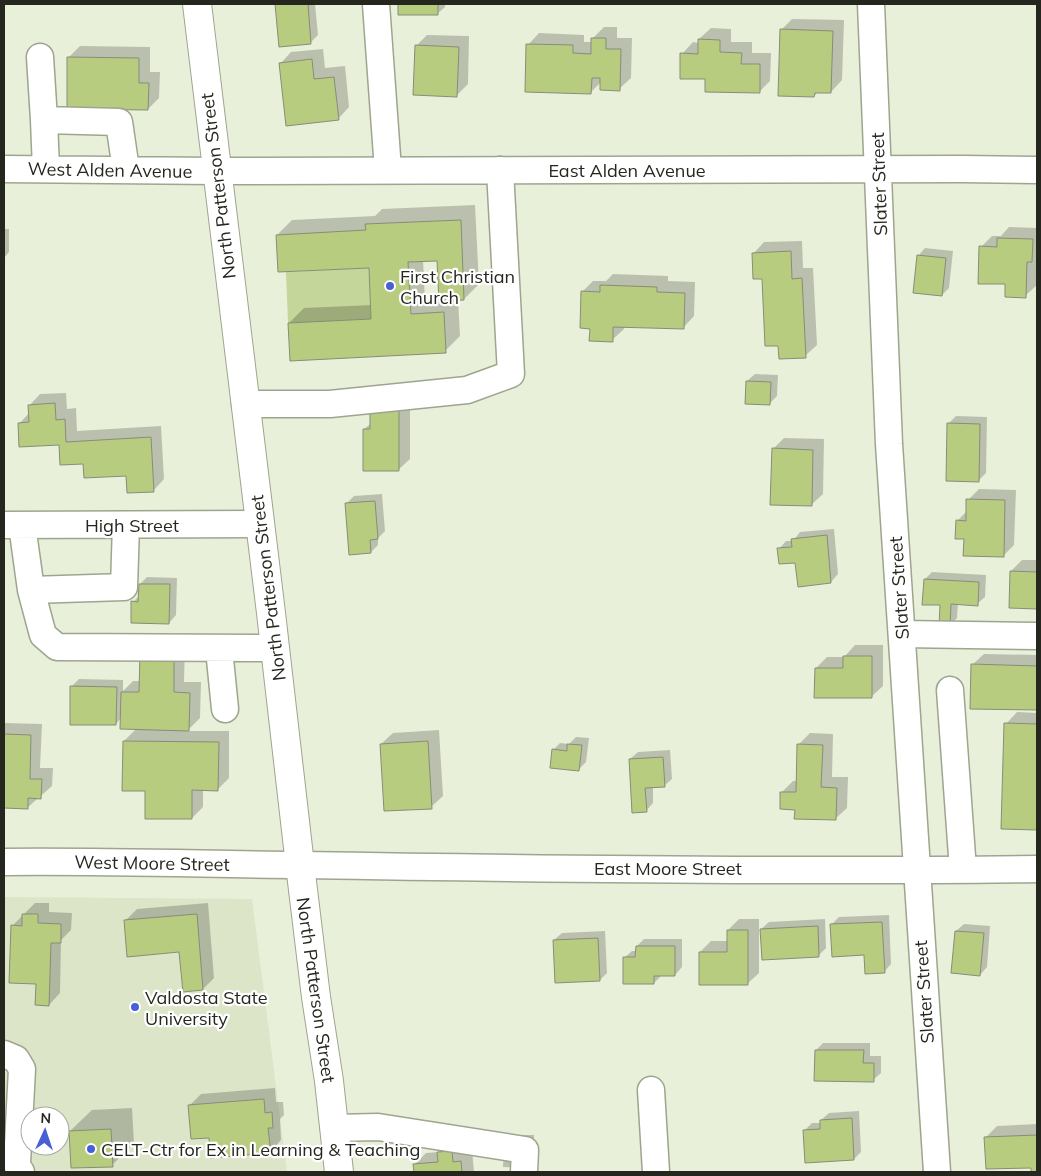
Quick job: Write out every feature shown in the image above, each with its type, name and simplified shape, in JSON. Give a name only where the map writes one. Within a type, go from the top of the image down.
[{"type":"main road","name":"North Patterson Street","points":[[197,4],[316,997],[329,1081],[339,1172]]},
{"type":"street","points":[[376,4],[388,170]]},
{"type":"street","name":"Slater Street","points":[[871,4],[889,444],[937,1172]]},
{"type":"street","points":[[40,57],[46,169]]},
{"type":"street","points":[[44,120],[119,122],[126,170]]},
{"type":"street","name":"West Alden Avenue","points":[[4,169],[216,171]]},
{"type":"street","points":[[245,404],[330,404],[467,390],[511,374],[500,170]]},
{"type":"street","name":"East Alden Avenue","points":[[216,171],[1037,170]]},
{"type":"street","name":"High Street","points":[[13,525],[260,524]]},
{"type":"street","points":[[13,525],[43,635],[57,647],[275,648]]},
{"type":"street","points":[[30,590],[124,587],[126,525]]},
{"type":"street","points":[[902,634],[1037,636]]},
{"type":"street","points":[[219,649],[225,709]]},
{"type":"street","points":[[950,690],[963,870]]},
{"type":"street","name":"West Moore Street","points":[[4,862],[112,861],[300,865]]},
{"type":"street","name":"East Moore Street","points":[[300,865],[1037,870]]},
{"type":"street","points":[[4,1054],[16,1059],[22,1070],[17,1163],[14,1171]]},
{"type":"street","points":[[651,1090],[656,1172]]},
{"type":"street","points":[[334,1128],[378,1127],[525,1150],[524,1172]]},
{"type":"shaded area","name":"Valdosta State University","points":[[4,897],[252,899],[287,1172],[4,1172]]},
{"type":"green space","points":[[369,268],[371,319],[288,323],[286,272]]},
{"type":"building","points":[[275,4],[308,4],[311,44],[279,47]]},
{"type":"building","points":[[398,4],[438,4],[438,15],[398,15]]},
{"type":"building","points":[[780,29],[833,31],[831,93],[815,93],[814,97],[778,96]]},
{"type":"building","points":[[591,38],[606,38],[606,49],[621,49],[620,91],[600,90],[600,78],[592,78],[591,94],[525,92],[526,44],[573,45],[573,53],[591,54]]},
{"type":"building","points":[[698,39],[720,40],[720,52],[742,53],[741,64],[760,64],[760,93],[705,92],[705,79],[680,79],[680,53],[698,54]]},
{"type":"building","points":[[415,45],[459,47],[457,97],[413,95]]},
{"type":"building","points":[[67,57],[139,58],[139,83],[149,83],[148,110],[67,109]]},
{"type":"building","points":[[312,59],[314,79],[334,77],[339,120],[286,126],[279,63]]},
{"type":"building","name":"First Christian Church","points":[[461,220],[464,300],[439,301],[437,261],[408,262],[411,314],[444,312],[446,353],[290,361],[288,323],[371,319],[369,268],[278,272],[276,235],[366,230],[365,224]]},
{"type":"building","points":[[997,238],[1033,239],[1032,262],[1027,262],[1026,298],[1005,297],[1005,284],[978,284],[979,246],[997,247]]},
{"type":"building","points":[[791,251],[792,279],[802,278],[806,358],[779,359],[778,346],[765,346],[762,279],[753,279],[752,253]]},
{"type":"building","points":[[917,255],[946,258],[942,296],[913,293]]},
{"type":"building","points":[[600,285],[657,287],[657,292],[685,293],[684,329],[613,327],[613,342],[589,341],[590,329],[580,328],[581,291],[600,292]]},
{"type":"building","points":[[746,381],[771,382],[770,405],[745,404]]},
{"type":"building","points":[[370,402],[399,402],[399,471],[363,471],[363,429],[370,429]]},
{"type":"building","points":[[55,403],[56,420],[65,419],[66,442],[151,437],[154,492],[127,493],[126,476],[84,478],[83,464],[60,465],[59,445],[19,447],[18,423],[29,422],[28,405]]},
{"type":"building","points":[[947,423],[980,424],[979,482],[946,481]]},
{"type":"building","points":[[772,448],[813,450],[812,506],[770,505]]},
{"type":"building","points":[[966,499],[1005,500],[1004,557],[963,556],[964,539],[955,539],[956,520],[966,521]]},
{"type":"building","points":[[375,501],[378,539],[370,540],[371,553],[349,555],[345,503]]},
{"type":"building","points":[[827,535],[831,583],[798,587],[795,563],[779,564],[777,548],[792,547],[791,539]]},
{"type":"building","points":[[1010,571],[1037,572],[1037,609],[1009,608]]},
{"type":"building","points":[[924,579],[979,582],[978,606],[951,604],[950,626],[939,626],[940,605],[922,605]]},
{"type":"building","points":[[139,584],[170,584],[169,624],[131,623],[131,601],[138,602]]},
{"type":"building","points":[[140,653],[174,654],[174,692],[190,693],[189,731],[120,729],[121,692],[139,692]]},
{"type":"building","points":[[843,656],[872,656],[872,698],[814,698],[815,668],[843,668]]},
{"type":"building","points":[[971,664],[1037,666],[1037,710],[970,709]]},
{"type":"building","points":[[70,686],[117,687],[116,725],[70,725]]},
{"type":"building","points":[[1004,723],[1037,724],[1037,830],[1001,829]]},
{"type":"building","points":[[4,734],[31,735],[30,779],[42,779],[41,799],[28,798],[28,809],[4,808]]},
{"type":"building","points":[[123,741],[219,742],[218,791],[192,790],[192,819],[145,819],[145,791],[122,791]]},
{"type":"building","points":[[428,741],[432,809],[384,811],[380,744]]},
{"type":"building","points":[[567,744],[582,745],[579,771],[550,768],[552,749],[567,751]]},
{"type":"building","points":[[797,744],[823,745],[821,787],[837,788],[836,820],[794,819],[795,810],[780,809],[780,792],[796,792]]},
{"type":"building","points":[[663,757],[665,787],[645,788],[647,812],[632,813],[629,759]]},
{"type":"building","points":[[22,914],[38,914],[38,923],[61,924],[61,943],[51,943],[49,1006],[35,1005],[36,984],[9,983],[11,925],[22,926]]},
{"type":"building","points":[[197,914],[203,990],[183,992],[179,952],[127,957],[124,920]]},
{"type":"building","points":[[882,922],[885,973],[865,974],[864,955],[832,957],[830,924]]},
{"type":"building","points":[[818,926],[819,957],[762,960],[760,929]]},
{"type":"building","points":[[727,930],[748,930],[748,985],[699,985],[699,952],[727,952]]},
{"type":"building","points":[[955,931],[984,933],[980,976],[951,973]]},
{"type":"building","points":[[598,938],[600,981],[555,983],[553,940]]},
{"type":"building","points":[[636,946],[675,946],[675,976],[654,976],[654,984],[623,984],[623,957],[635,957]]},
{"type":"building","points":[[815,1050],[864,1050],[863,1063],[874,1063],[874,1082],[814,1081]]},
{"type":"building","points":[[264,1099],[265,1113],[272,1112],[273,1128],[268,1128],[271,1153],[210,1158],[209,1138],[191,1139],[188,1105]]},
{"type":"building","points":[[852,1118],[854,1160],[805,1163],[803,1130],[820,1129],[820,1120]]},
{"type":"building","name":"CELT-Ctr for Ex in Learning & Teaching","points":[[111,1129],[113,1167],[71,1168],[70,1131]]},
{"type":"building","points":[[1037,1135],[1037,1172],[1031,1172],[1031,1168],[986,1169],[984,1137]]},
{"type":"building","points":[[452,1151],[453,1162],[461,1161],[462,1172],[414,1172],[413,1164],[438,1162],[437,1152]]},
{"type":"place","name":"First Christian Church","points":[[390,286]]},
{"type":"place","name":"Valdosta State University","points":[[135,1007]]},
{"type":"place","name":"CELT-Ctr for Ex in Learning & Teaching","points":[[91,1149]]}]
